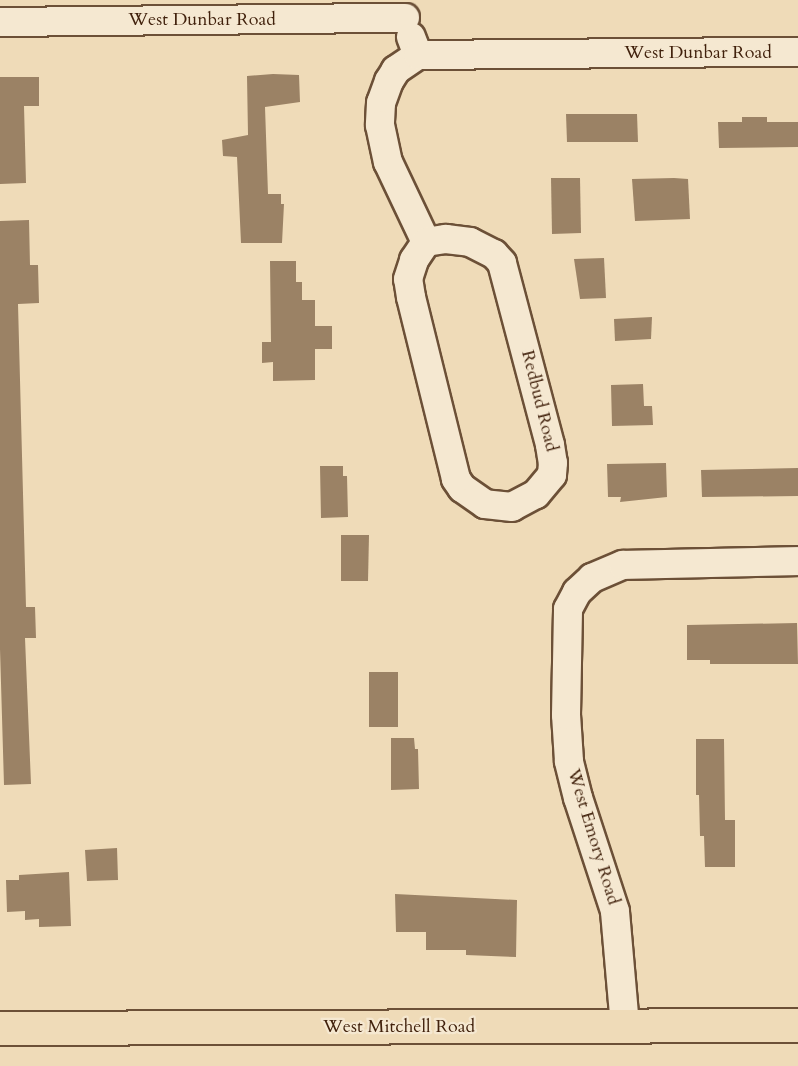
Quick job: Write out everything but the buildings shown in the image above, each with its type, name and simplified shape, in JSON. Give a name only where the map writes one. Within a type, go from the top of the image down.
[{"type":"main road","name":"West Mitchell Road","points":[[0,1028],[798,1025]]},
{"type":"street","name":"West Dunbar Road","points":[[0,22],[405,9]]},
{"type":"street","points":[[405,9],[418,55],[396,70],[389,81],[381,103],[380,125],[388,162],[426,242]]},
{"type":"street","name":"West Dunbar Road","points":[[418,55],[798,52]]},
{"type":"street","name":"Redbud Road","points":[[446,239],[470,242],[494,254],[508,274],[554,463],[552,475],[546,484],[525,502],[512,507],[485,504],[462,488],[456,479],[409,288],[410,269],[426,242],[446,239]]},
{"type":"street","name":"West Emory Road","points":[[625,1026],[614,903],[578,798],[569,761],[566,715],[568,609],[577,592],[592,578],[623,565],[648,562],[798,561]]}]
